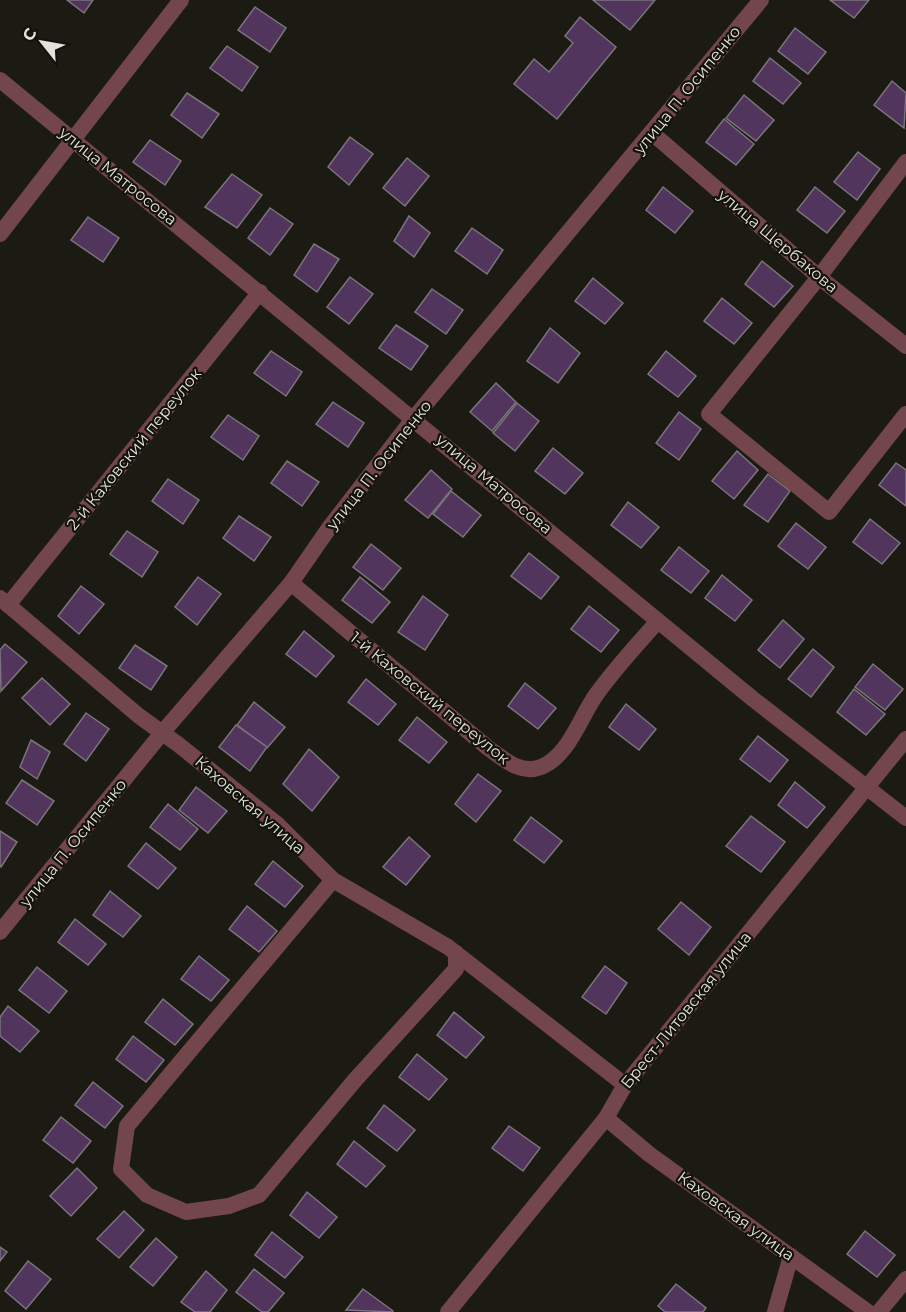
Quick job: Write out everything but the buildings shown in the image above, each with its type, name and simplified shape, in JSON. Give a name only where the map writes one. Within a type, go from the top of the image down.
[{"type":"street","points":[[0,234],[181,0]]},
{"type":"street","name":"улица П. Осипенко","points":[[0,932],[162,733],[291,583],[329,528],[414,418],[652,134],[760,0]]},
{"type":"street","name":"улица Матросова","points":[[0,80],[753,699],[906,818]]},
{"type":"street","name":"улица Щербакова","points":[[652,134],[819,277],[906,346]]},
{"type":"street","points":[[906,162],[819,277],[709,414],[829,512],[906,414]]},
{"type":"street","name":"2-й Каховский переулок","points":[[4,601],[260,292]]},
{"type":"street","name":"1-й Каховский переулок","points":[[291,583],[488,748],[516,767],[529,769],[541,767],[555,759],[595,696],[658,621]]},
{"type":"street","name":"Каховская улица","points":[[4,601],[162,733],[277,824],[333,880],[456,953],[625,1085]]},
{"type":"street","name":"Брест-Литовская улица","points":[[448,1312],[606,1118],[625,1085],[906,739]]},
{"type":"street","points":[[333,880],[127,1126],[121,1169],[147,1195],[186,1212],[229,1206],[259,1195],[355,1080],[456,969],[456,953]]},
{"type":"street","name":"Каховская улица","points":[[606,1118],[649,1154],[868,1312]]},
{"type":"street","points":[[775,1312],[791,1256]]},
{"type":"street","points":[[879,1312],[906,1279]]}]
